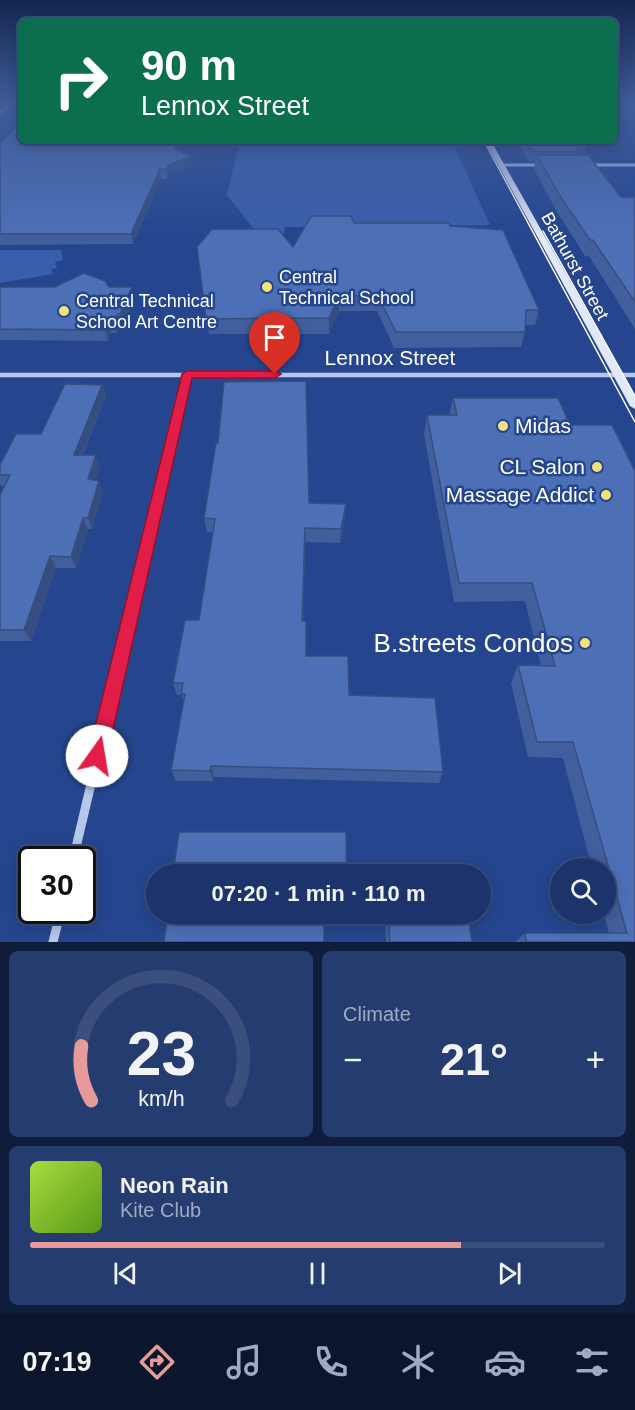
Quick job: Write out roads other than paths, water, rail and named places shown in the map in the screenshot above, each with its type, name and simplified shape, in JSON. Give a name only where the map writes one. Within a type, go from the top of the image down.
[{"type":"main road","name":"Bathurst Street","points":[[492,149],[635,406]]},
{"type":"street","points":[[501,165],[545,165]]},
{"type":"street","points":[[579,165],[635,165]]},
{"type":"street","points":[[76,846],[187,374]]},
{"type":"street","name":"Lennox Street","points":[[0,375],[635,375]]},
{"type":"street","points":[[53,942],[58,924]]},
{"type":"tram line","points":[[488,149],[635,422]]},
{"type":"tram line","points":[[543,231],[635,396]]},
{"type":"place","name":"Central Technical School","points":[[267,287]]},
{"type":"place","name":"Central Technical School Art Centre","points":[[64,311]]},
{"type":"place","name":"Midas","points":[[503,426]]},
{"type":"place","name":"CL Salon","points":[[597,467]]},
{"type":"place","name":"Massage Addict","points":[[606,495]]},
{"type":"place","name":"B.streets Condos","points":[[585,643]]}]
